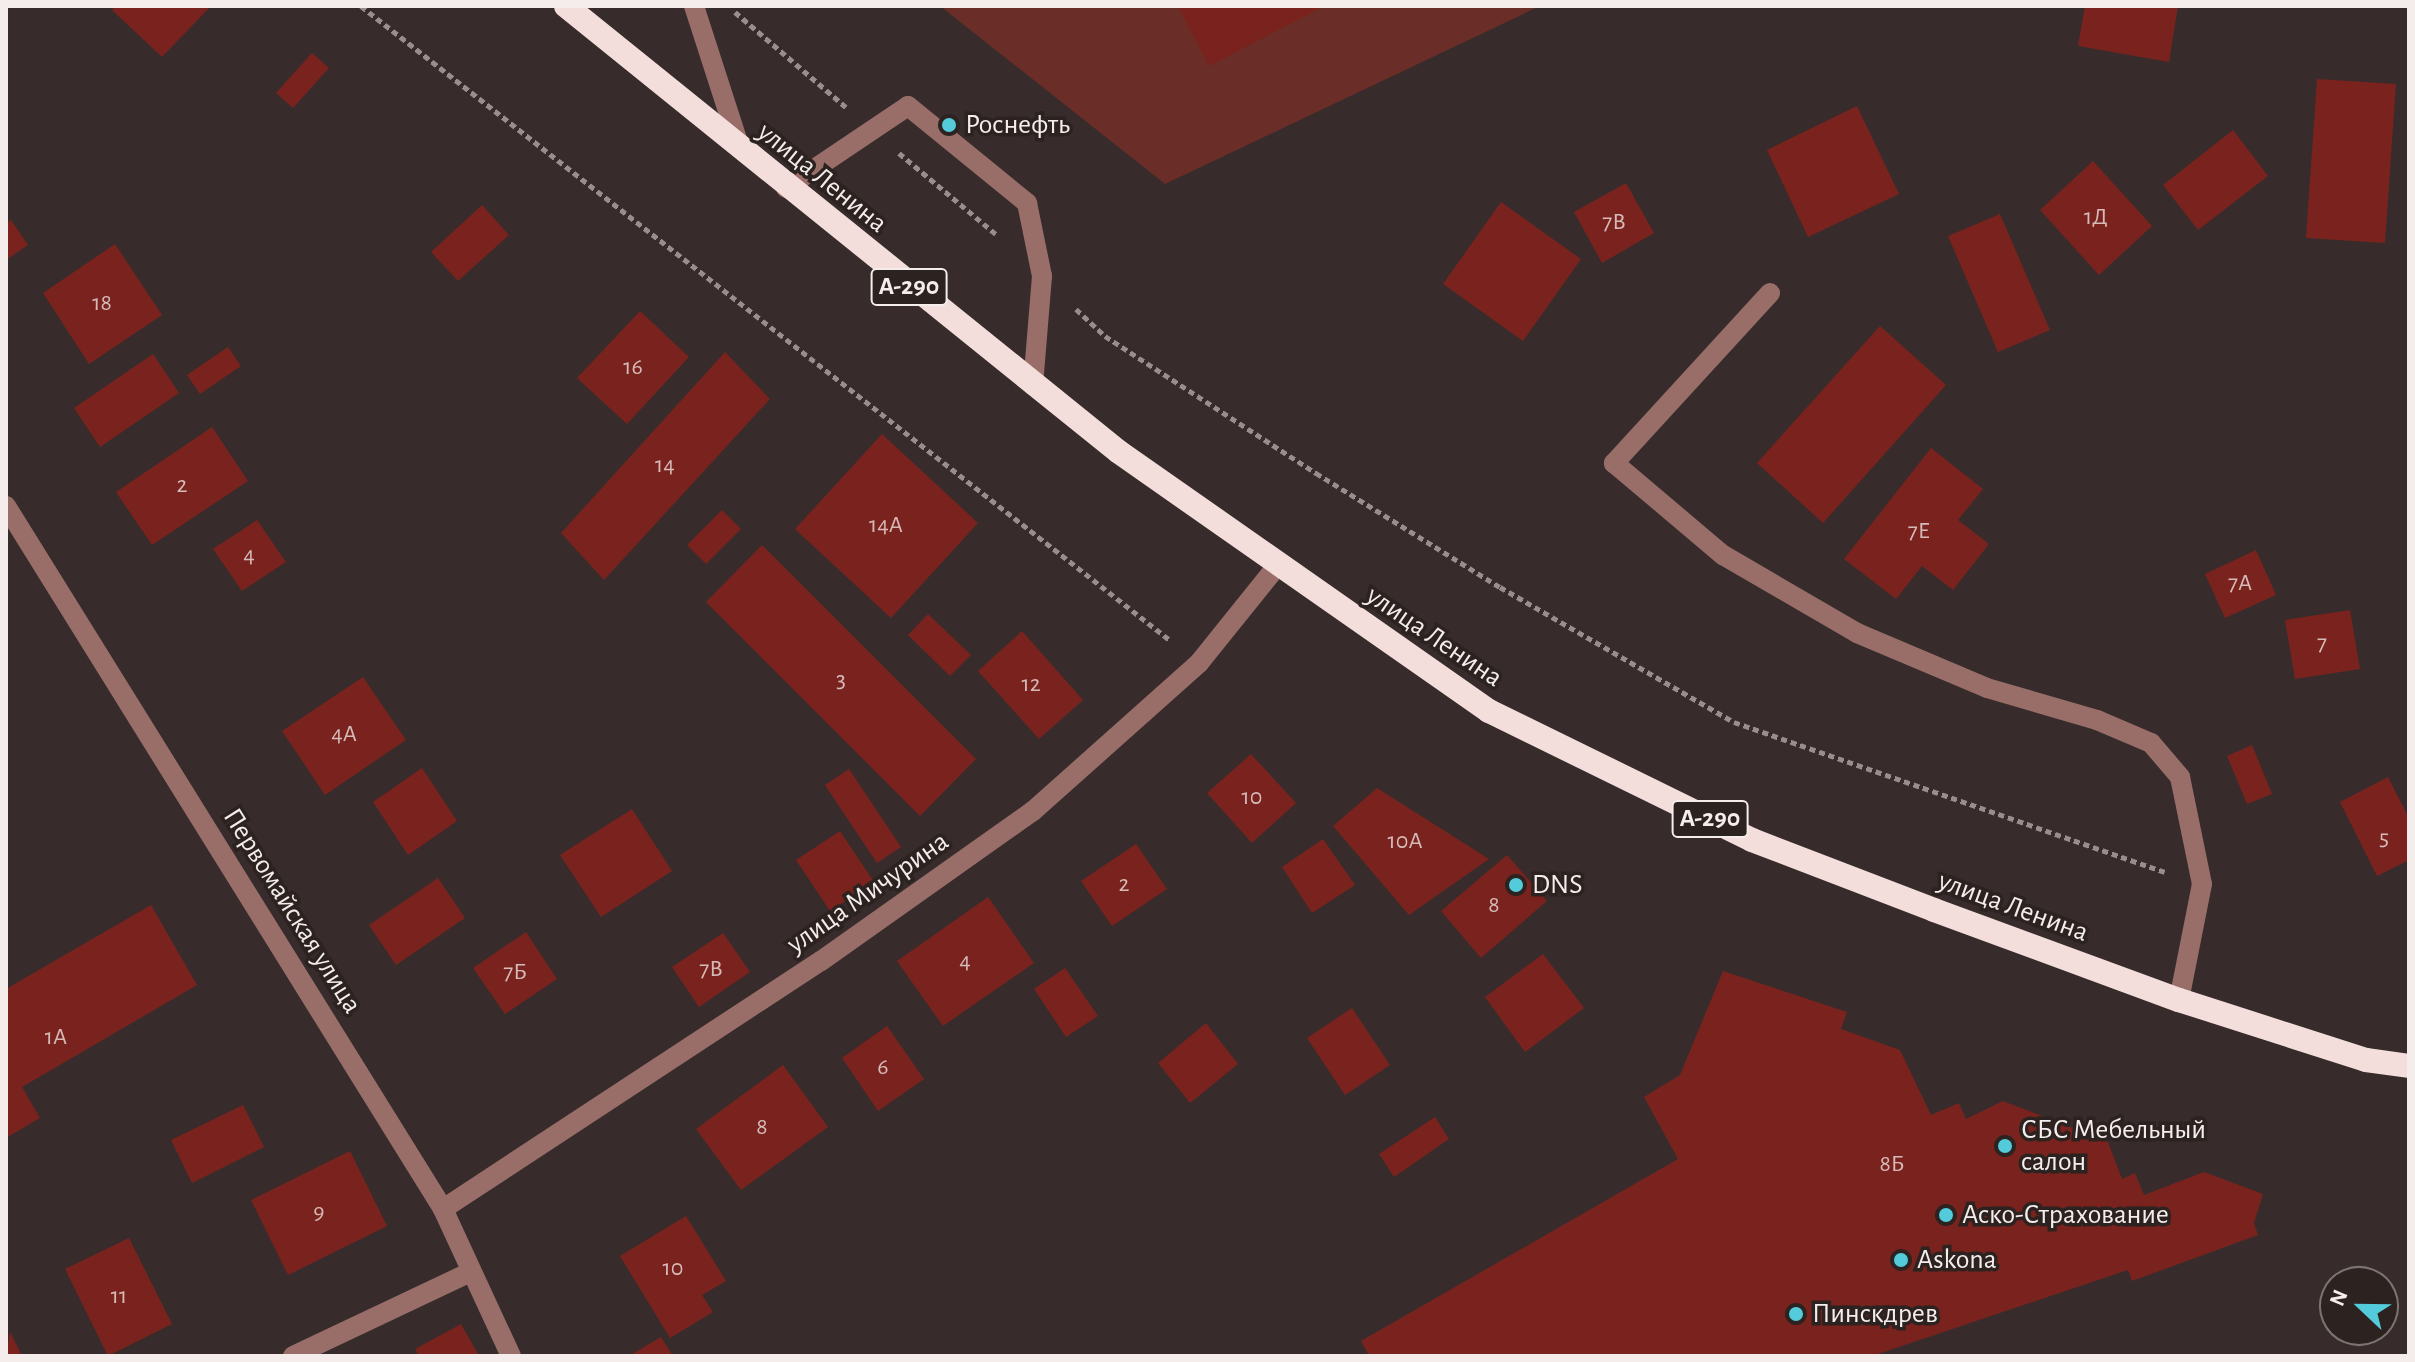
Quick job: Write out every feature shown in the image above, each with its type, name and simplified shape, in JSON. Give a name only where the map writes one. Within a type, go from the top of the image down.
[{"type":"highway","name":"улица Ленина","points":[[566,6],[741,152],[1033,386],[1277,566],[1489,711],[1752,840],[2179,1000],[2366,1060],[2409,1066]]},
{"type":"street","points":[[694,6],[741,152]]},
{"type":"street","points":[[786,188],[908,106],[1027,203],[1042,276],[1033,386]]},
{"type":"street","points":[[1770,293],[1614,463],[1723,555],[1857,633],[1987,688],[2097,720],[2151,743],[2180,777],[2202,884],[2179,1000]]},
{"type":"street","name":"Первомайская улица","points":[[6,506],[443,1209],[511,1356]]},
{"type":"street","name":"улица Мичурина","points":[[443,1209],[821,961],[1033,811],[1199,663],[1277,566]]},
{"type":"street","points":[[293,1356],[471,1272]]},
{"type":"path","points":[[361,6],[1199,663]]},
{"type":"path","points":[[729,6],[1042,276],[1105,336],[1316,473],[1500,587],[1734,722],[1999,818],[2202,884]]},
{"type":"shaded area","points":[[940,6],[1540,6],[1165,184]]},
{"type":"building","points":[[116,6],[211,6],[162,57],[112,10]]},
{"type":"building","points":[[1178,6],[1324,6],[1209,66]]},
{"type":"building","points":[[2085,6],[2178,6],[2169,62],[2078,46]]},
{"type":"building","points":[[312,53],[329,68],[293,108],[276,93]]},
{"type":"building","points":[[2317,79],[2396,84],[2385,243],[2306,238]]},
{"type":"building","points":[[1857,106],[1899,194],[1808,237],[1767,150]]},
{"type":"building","points":[[2233,130],[2268,176],[2198,230],[2163,185]]},
{"type":"building","points":[[2093,161],[2152,226],[2099,275],[2040,210]]},
{"type":"building","points":[[1626,183],[1654,233],[1602,263],[1574,212]]},
{"type":"building","points":[[1501,202],[1581,259],[1523,341],[1443,284]]},
{"type":"building","points":[[482,205],[509,235],[458,281],[431,252]]},
{"type":"building","points":[[2000,214],[2050,330],[1998,352],[1948,236]]},
{"type":"building","points":[[11,220],[28,245],[6,260],[6,223]]},
{"type":"building","points":[[115,244],[162,315],[89,364],[43,293]]},
{"type":"building","points":[[640,311],[689,357],[627,424],[577,378]]},
{"type":"building","points":[[1880,326],[1946,385],[1823,523],[1757,463]]},
{"type":"building","points":[[228,347],[241,366],[200,394],[187,375]]},
{"type":"building","points":[[725,352],[770,399],[604,580],[561,533]]},
{"type":"building","points":[[153,354],[179,393],[100,447],[74,408]]},
{"type":"building","points":[[212,427],[248,481],[152,545],[116,492]]},
{"type":"building","points":[[882,434],[978,523],[891,618],[795,529]]},
{"type":"building","points":[[1931,448],[1983,489],[1958,520],[1989,544],[1953,590],[1922,566],[1896,599],[1844,559]]},
{"type":"building","points":[[722,510],[741,529],[706,564],[687,545]]},
{"type":"building","points":[[257,520],[286,562],[242,591],[213,549]]},
{"type":"building","points":[[762,545],[976,759],[920,816],[706,602]]},
{"type":"building","points":[[2256,550],[2276,595],[2225,618],[2205,574]]},
{"type":"building","points":[[2350,610],[2360,669],[2295,679],[2285,620]]},
{"type":"building","points":[[928,614],[971,655],[950,676],[908,635]]},
{"type":"building","points":[[1022,631],[1083,700],[1039,739],[978,671]]},
{"type":"building","points":[[363,677],[406,740],[325,795],[282,731]]},
{"type":"building","points":[[2252,745],[2272,794],[2247,804],[2227,756]]},
{"type":"building","points":[[1251,754],[1296,803],[1252,843],[1207,793]]},
{"type":"building","points":[[422,768],[457,821],[408,855],[373,802]]},
{"type":"building","points":[[849,769],[901,847],[877,863],[825,785]]},
{"type":"building","points":[[2388,777],[2409,818],[2409,860],[2377,876],[2340,802]]},
{"type":"building","points":[[1377,788],[1489,859],[1409,915],[1333,826]]},
{"type":"building","points":[[632,809],[672,871],[601,917],[560,855]]},
{"type":"building","points":[[840,831],[874,882],[830,911],[796,860]]},
{"type":"building","points":[[1323,839],[1355,885],[1312,913],[1282,867]]},
{"type":"building","points":[[1136,844],[1167,889],[1112,926],[1081,881]]},
{"type":"building","points":[[1507,855],[1547,901],[1481,958],[1441,911]]},
{"type":"building","points":[[438,878],[465,918],[396,965],[369,925]]},
{"type":"building","points":[[988,897],[1034,963],[943,1026],[897,961]]},
{"type":"building","points":[[151,905],[197,985],[22,1087],[40,1118],[6,1138],[6,989]]},
{"type":"building","points":[[526,932],[557,979],[505,1014],[473,968]]},
{"type":"building","points":[[723,933],[750,972],[699,1007],[672,967]]},
{"type":"building","points":[[1543,954],[1584,1008],[1525,1052],[1485,997]]},
{"type":"building","points":[[1065,968],[1098,1016],[1066,1037],[1034,989]]},
{"type":"building","points":[[1723,971],[1847,1012],[1841,1029],[1900,1050],[1931,1115],[1959,1103],[1966,1119],[2003,1101],[2108,1142],[2122,1179],[2135,1173],[2144,1195],[2204,1172],[2263,1194],[2254,1223],[2258,1235],[2132,1281],[2128,1270],[1872,1356],[1369,1356],[1361,1341],[1678,1159],[1644,1097],[1680,1075]]},
{"type":"building","points":[[1352,1008],[1390,1065],[1345,1095],[1307,1038]]},
{"type":"building","points":[[1206,1023],[1238,1064],[1190,1103],[1158,1063]]},
{"type":"building","points":[[887,1026],[924,1079],[878,1111],[842,1058]]},
{"type":"building","points":[[783,1065],[828,1127],[741,1190],[696,1129]]},
{"type":"building","points":[[243,1105],[264,1147],[192,1183],[171,1140]]},
{"type":"building","points":[[1435,1117],[1449,1139],[1394,1177],[1379,1154]]},
{"type":"building","points":[[350,1151],[387,1226],[288,1275],[251,1200]]},
{"type":"building","points":[[686,1216],[726,1281],[702,1295],[713,1312],[670,1338],[620,1256]]},
{"type":"building","points":[[129,1238],[172,1324],[108,1356],[65,1269]]},
{"type":"building","points":[[461,1324],[479,1356],[419,1356],[415,1349]]},
{"type":"building","points":[[10,1332],[22,1356],[6,1356]]},
{"type":"building","points":[[661,1337],[673,1356],[629,1356]]},
{"type":"place","name":"Роснефть","points":[[949,125]]},
{"type":"place","name":"DNS","points":[[1516,885]]},
{"type":"place","name":"СБС Мебельный салон","points":[[2005,1146]]},
{"type":"place","name":"Аско-Страхование","points":[[1946,1215]]},
{"type":"place","name":"Askona","points":[[1901,1260]]},
{"type":"place","name":"Пинскдрев","points":[[1796,1314]]}]
